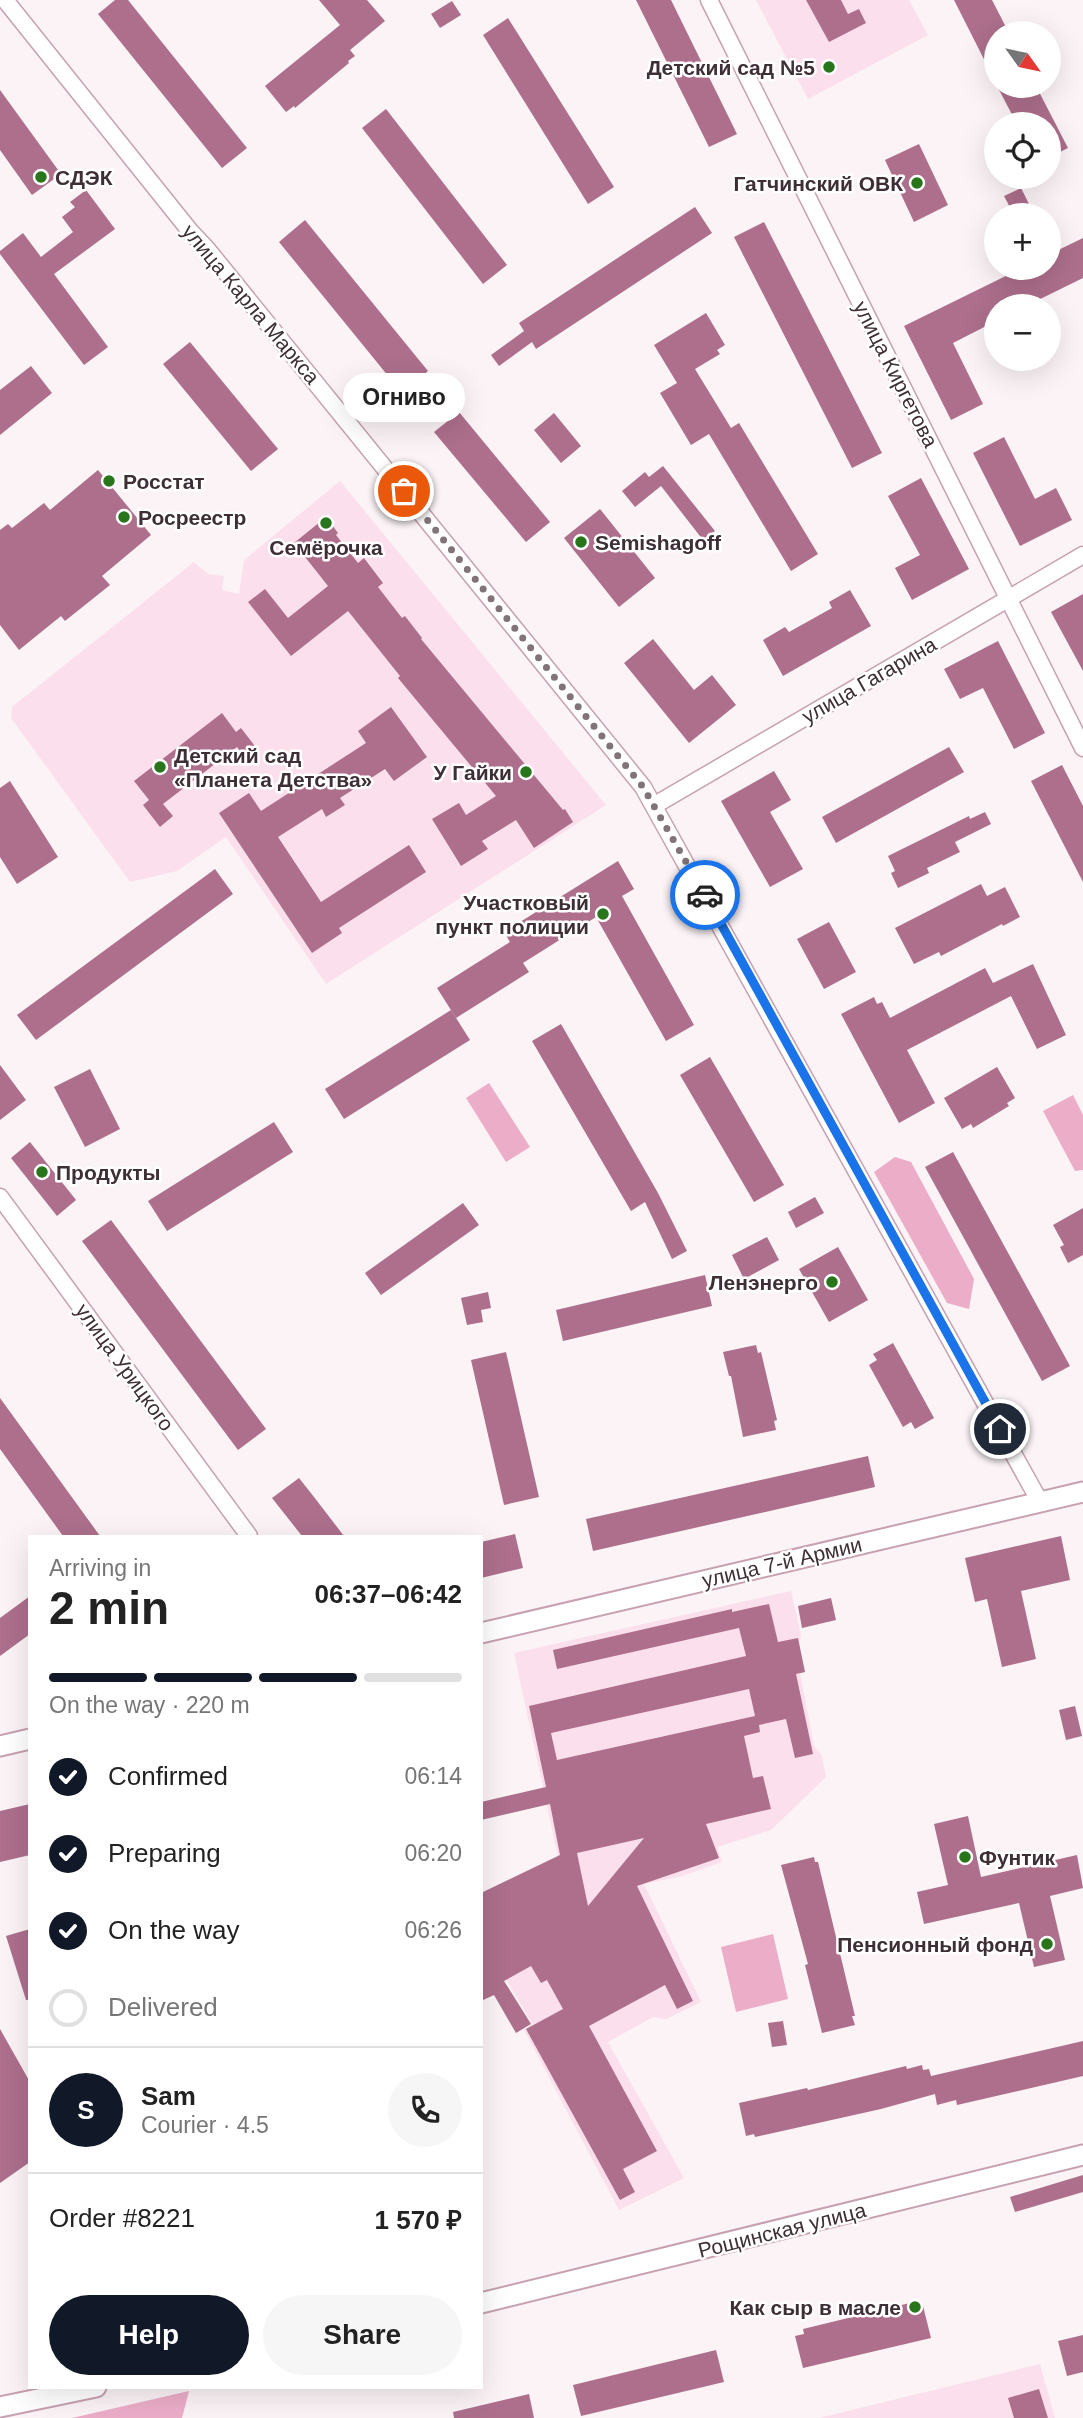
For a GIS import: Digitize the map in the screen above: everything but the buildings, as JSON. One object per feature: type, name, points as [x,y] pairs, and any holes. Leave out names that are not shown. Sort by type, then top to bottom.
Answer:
[{"type":"street","name":"улица Карла Маркса","points":[[5,0],[643,787],[1040,1502]]},
{"type":"street","name":"улица Киргетова","points":[[709,0],[1083,748]]},
{"type":"street","name":"улица Гагарина","points":[[655,806],[1083,555]]},
{"type":"street","name":"улица Урицкого","points":[[0,1198],[248,1535]]},
{"type":"street","name":"улица 7-й Армии","points":[[483,1633],[1083,1492]]},
{"type":"street","points":[[0,1746],[28,1740]]},
{"type":"street","name":"Рощинская улица","points":[[483,2303],[1083,2155]]},
{"type":"street","points":[[0,2407],[86,2389]]},
{"type":"shaded area","name":"Дeтский сад №5","points":[[756,0],[909,0],[928,35],[808,99]]},
{"type":"shaded area","points":[[340,481],[606,805],[326,984],[226,837],[177,871],[130,882],[11,718],[12,707],[194,562],[208,574],[224,576],[222,590],[239,594],[244,560]]},
{"type":"shaded area","points":[[489,1083],[530,1147],[506,1162],[466,1098]]},
{"type":"shaded area","points":[[1073,1095],[1083,1115],[1083,1170],[1075,1171],[1043,1111]]},
{"type":"shaded area","points":[[895,1157],[911,1162],[974,1279],[969,1309],[947,1303],[874,1172]]},
{"type":"shaded area","points":[[791,1591],[801,1635],[799,1644],[805,1672],[800,1673],[814,1746],[822,1756],[826,1777],[771,1830],[717,1847],[722,1862],[682,1876],[644,1884],[701,2002],[666,2019],[653,2017],[608,2042],[684,2178],[619,2210],[524,2030],[532,2024],[483,1938],[483,1934],[564,1884],[514,1653]]},
{"type":"shaded area","points":[[773,1934],[788,1999],[736,2012],[721,1947]]},
{"type":"shaded area","points":[[1040,2364],[1055,2418],[819,2418]]},
{"type":"shaded area","points":[[189,2391],[182,2418],[72,2418]]},
{"type":"way so far","points":[[404,491],[643,787],[705,895]]},
{"type":"place","name":"Дeтский сад №5","points":[[829,67]]},
{"type":"place","name":"СДЭК","points":[[41,177]]},
{"type":"place","name":"Гатчинский ОВК","points":[[917,183]]},
{"type":"place","name":"Росстат","points":[[109,481]]},
{"type":"place","name":"Огниво","points":[[404,491]]},
{"type":"place","name":"Росреестр","points":[[124,517]]},
{"type":"place","name":"Семёрочка","points":[[326,523]]},
{"type":"place","name":"Semishagoff","points":[[581,542]]},
{"type":"place","name":"Детский сад «Планета Детства»","points":[[160,767]]},
{"type":"place","name":"У Гайки","points":[[526,772]]},
{"type":"place","name":"Участковый пункт полиции","points":[[603,914]]},
{"type":"place","name":"Продукты","points":[[42,1172]]},
{"type":"place","name":"Ленэнерго","points":[[832,1282]]},
{"type":"place","name":"Фунтик","points":[[965,1857]]},
{"type":"place","name":"Пенсионный фонд","points":[[1047,1944]]},
{"type":"place","name":"Как сыр в масле","points":[[915,2307]]},
{"type":"route","points":[[705,895],[1000,1429]]}]
